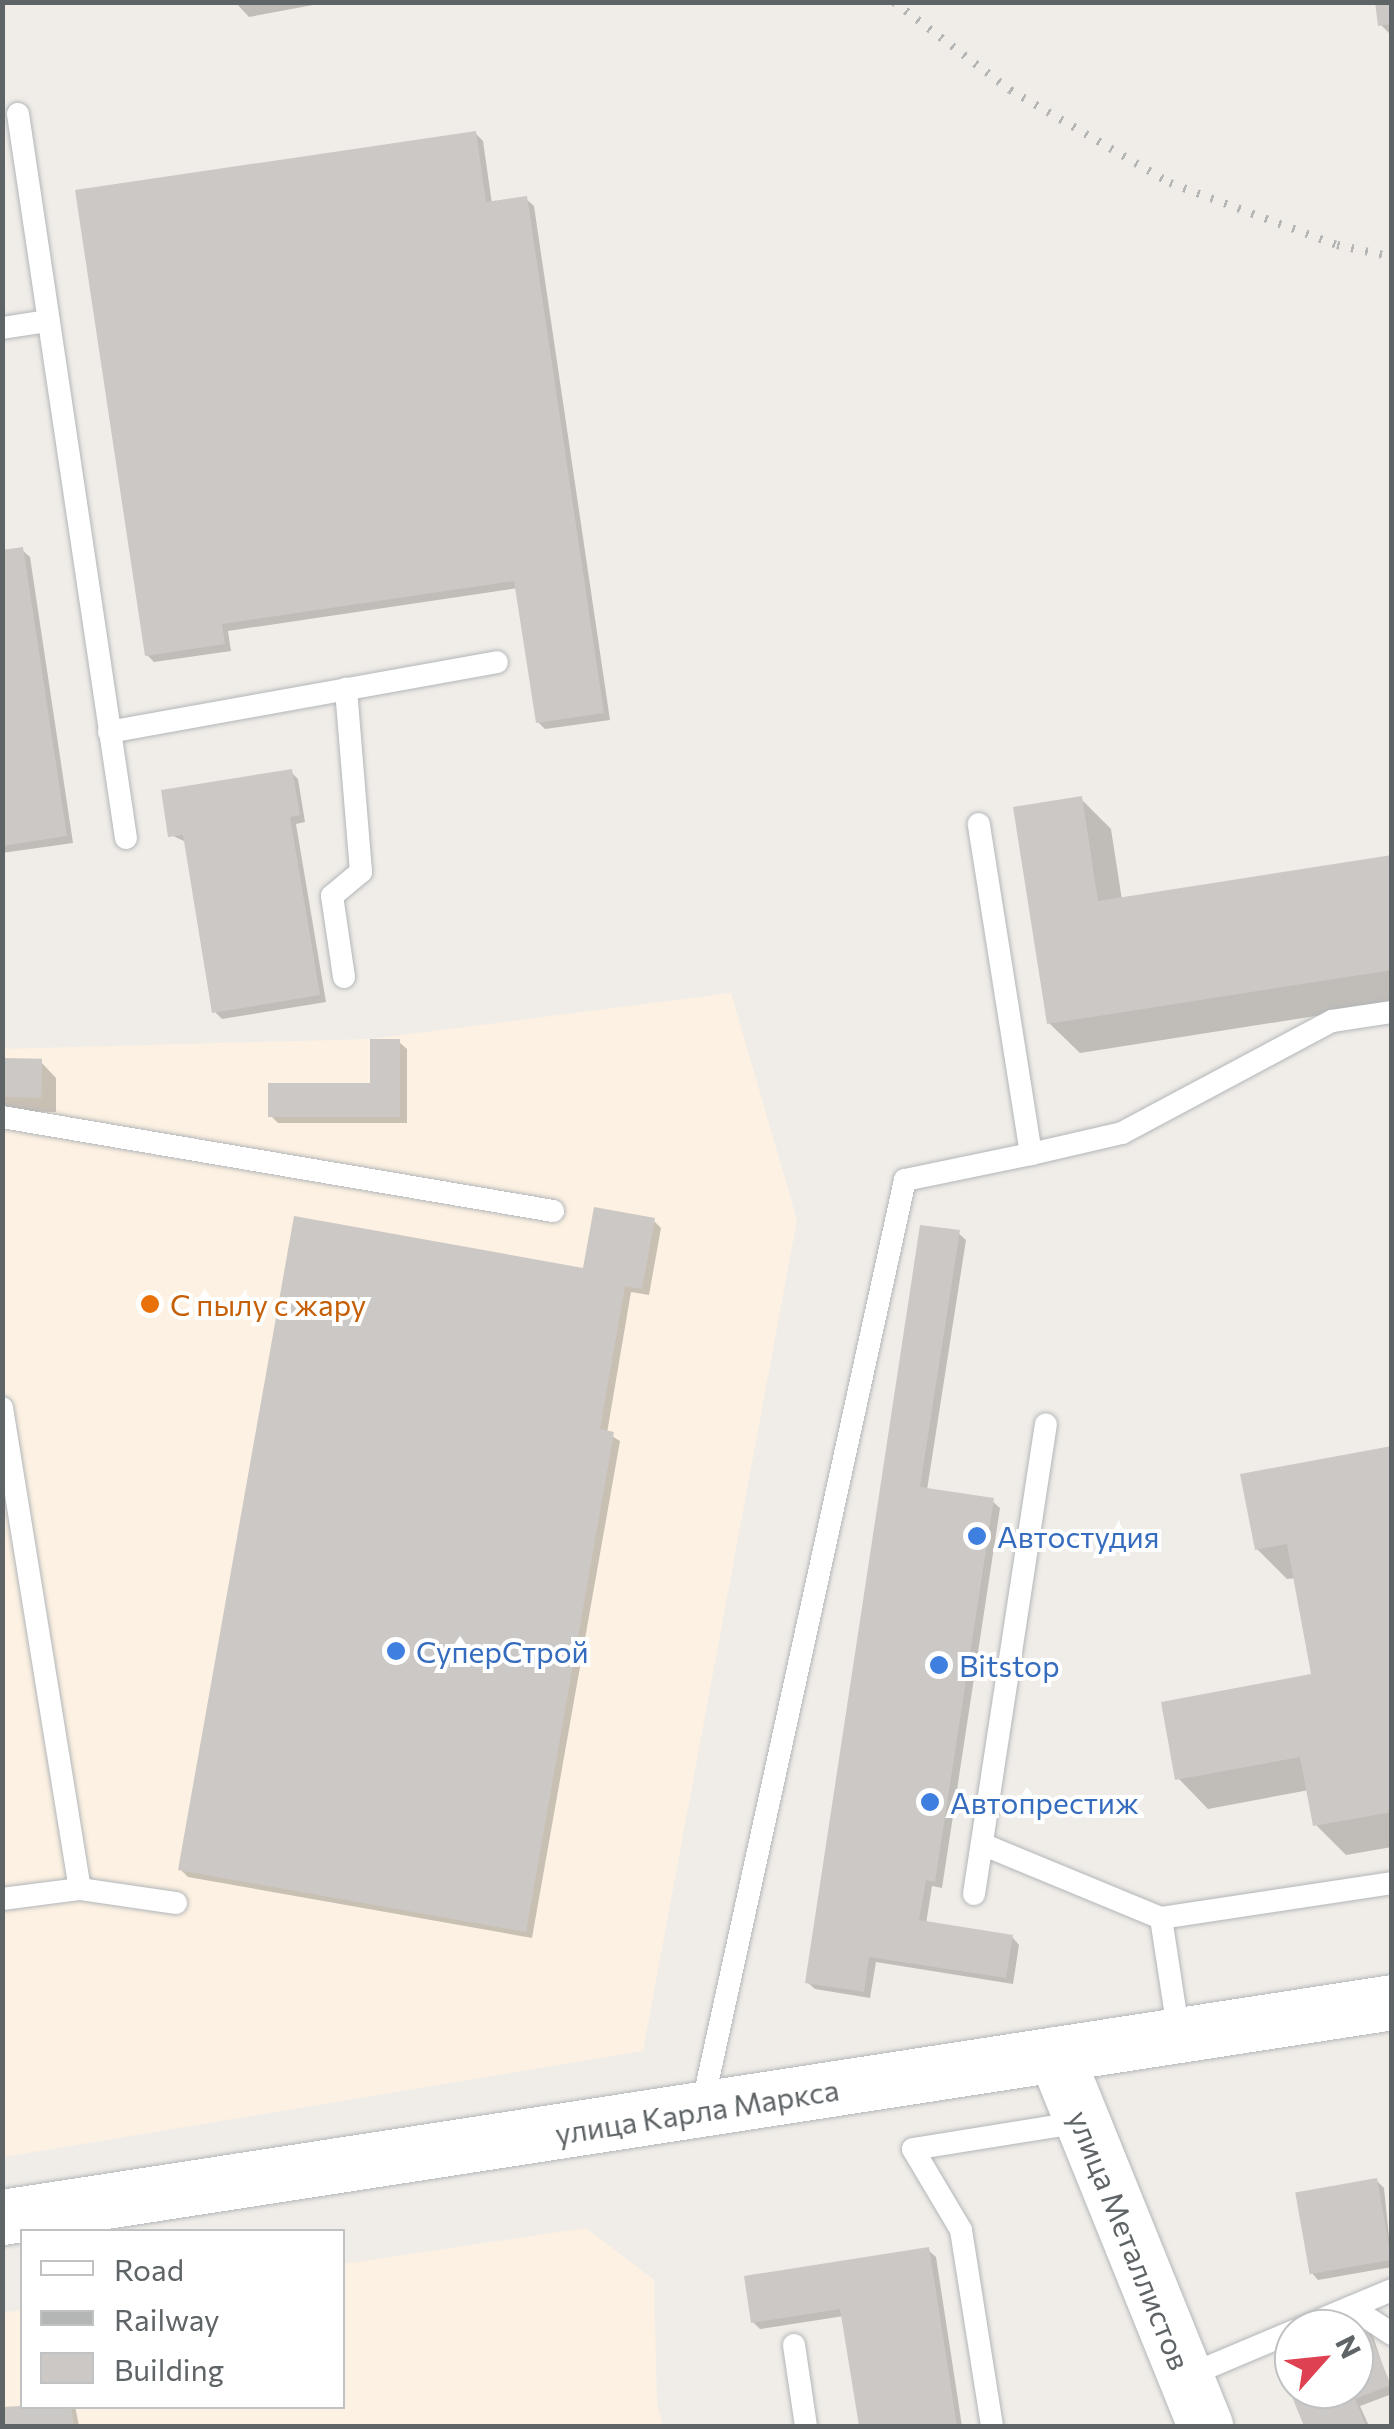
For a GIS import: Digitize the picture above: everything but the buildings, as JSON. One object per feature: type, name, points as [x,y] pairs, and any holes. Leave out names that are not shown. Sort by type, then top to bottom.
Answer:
[{"type":"main road","name":"улица Карла Маркса","points":[[2,2217],[1392,2002]]},
{"type":"main road","name":"улица Металлистов","points":[[1056,2054],[1205,2426]]},
{"type":"lane","points":[[18,114],[126,838]]},
{"type":"lane","points":[[2,328],[48,321]]},
{"type":"lane","points":[[110,732],[497,662]]},
{"type":"lane","points":[[344,977],[332,896],[361,872],[346,689]]},
{"type":"lane","points":[[979,824],[1031,1154]]},
{"type":"lane","points":[[701,2111],[905,1180],[1122,1133],[1332,1021],[1392,1012]]},
{"type":"lane","points":[[2,1116],[553,1211]]},
{"type":"lane","points":[[2,1408],[80,1888]]},
{"type":"lane","points":[[974,1894],[1046,1424]]},
{"type":"lane","points":[[982,1844],[1161,1918],[1392,1883]]},
{"type":"lane","points":[[2,1899],[80,1888],[176,1903]]},
{"type":"lane","points":[[1161,1918],[1178,2035]]},
{"type":"lane","points":[[992,2426],[961,2230],[913,2149],[1082,2122]]},
{"type":"lane","points":[[1346,2309],[1392,2290]]},
{"type":"lane","points":[[1351,2307],[1392,2334]]},
{"type":"lane","points":[[1185,2377],[1274,2340]]},
{"type":"lane","points":[[794,2346],[806,2426]]},
{"type":"shaded area","points":[[731,993],[797,1220],[643,2051],[3,2157],[2,1049],[370,1039]]},
{"type":"shaded area","points":[[586,2228],[654,2280],[657,2404],[663,2426],[3,2426],[2,2313],[20,2310],[20,2409],[345,2409],[345,2264]]},
{"type":"railway","points":[[894,2],[1010,90],[1170,183],[1337,245],[1392,257]]},
{"type":"place","name":"С пылу с жару","points":[[150,1304]]},
{"type":"place","name":"Автостудия","points":[[977,1536]]},
{"type":"place","name":"СуперСтрой","points":[[396,1651]]},
{"type":"place","name":"Bitstop","points":[[939,1665]]},
{"type":"place","name":"Автопрестиж","points":[[930,1802]]}]
